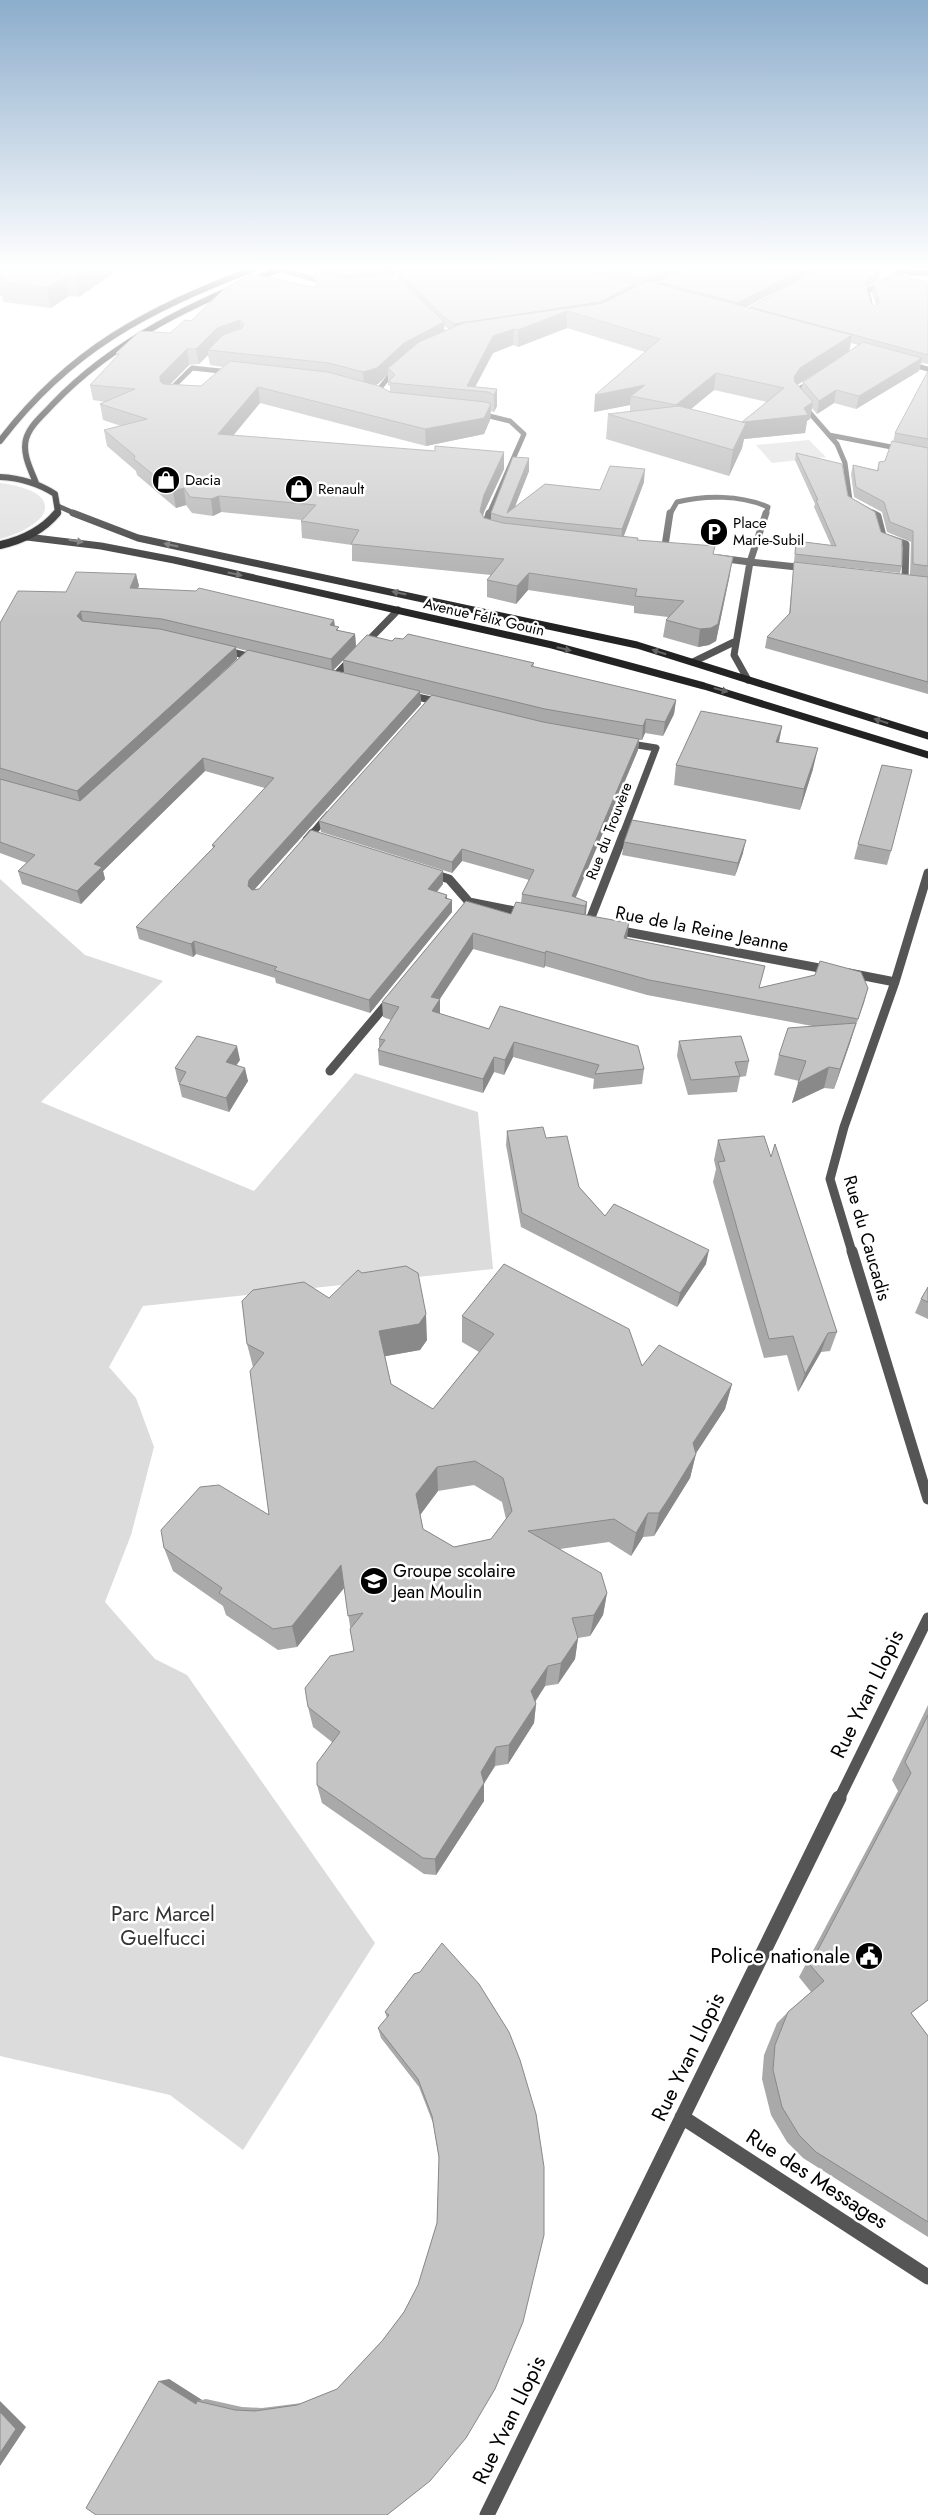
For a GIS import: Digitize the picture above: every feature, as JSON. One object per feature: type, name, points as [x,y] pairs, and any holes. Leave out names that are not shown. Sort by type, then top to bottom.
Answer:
[{"type":"main road","points":[[0,441],[14,420],[49,386]]},
{"type":"main road","points":[[36,483],[26,459],[26,437],[41,418],[72,386]]},
{"type":"main road","points":[[0,477],[36,483],[55,494],[58,506],[58,512],[51,522],[27,537],[2,546]]},
{"type":"main road","name":"Avenue Félix Gouin","points":[[58,506],[88,520],[138,538],[637,645],[928,736]]},
{"type":"main road","name":"Avenue Félix Gouin","points":[[27,537],[70,540],[133,551],[398,610],[626,664],[739,695],[927,756]]},
{"type":"street","points":[[174,386],[166,395],[175,396]]},
{"type":"street","points":[[803,386],[795,396],[837,444],[845,463],[850,500],[878,516],[883,536],[906,544],[905,579]]},
{"type":"street","points":[[371,389],[389,390]]},
{"type":"street","points":[[469,412],[498,417],[521,429],[524,434],[486,520],[485,527],[495,534]]},
{"type":"street","points":[[829,435],[928,454]]},
{"type":"street","points":[[664,552],[670,511],[677,502],[696,497],[753,500],[768,508],[750,562],[734,642],[734,655],[748,680]]},
{"type":"street","points":[[655,551],[674,554]]},
{"type":"street","points":[[712,558],[818,569]]},
{"type":"street","points":[[895,578],[912,580]]},
{"type":"street","points":[[334,677],[398,610]]},
{"type":"street","points":[[693,662],[734,642]]},
{"type":"street","points":[[211,647],[268,661]]},
{"type":"street","points":[[242,663],[249,656]]},
{"type":"street","points":[[325,674],[343,679]]},
{"type":"street","points":[[396,692],[450,705]]},
{"type":"street","points":[[425,708],[431,700]]},
{"type":"street","name":"Rue du Trouvère","points":[[588,925],[656,748],[618,741]]},
{"type":"street","points":[[298,849],[334,810]]},
{"type":"street","points":[[311,836],[320,838]]},
{"type":"street","points":[[422,870],[449,879],[466,906],[533,914]]},
{"type":"street","name":"Rue du Caucadis","points":[[928,873],[895,982],[844,1127],[830,1179],[928,1500]]},
{"type":"street","name":"Rue de la Reine Jeanne","points":[[579,923],[597,926]]},
{"type":"street","name":"Rue de la Reine Jeanne","points":[[606,928],[895,982]]},
{"type":"street","points":[[330,1070],[399,989]]},
{"type":"street","name":"Rue Yvan Llopis","points":[[487,2515],[928,1618]]},
{"type":"street","name":"Rue des Messages","points":[[682,2116],[928,2277]]},
{"type":"green space","points":[[809,440],[826,457],[772,463],[756,445]]},
{"type":"green space","points":[[0,483],[21,487],[35,493],[43,500],[45,508],[41,517],[32,525],[18,533],[0,539]]},
{"type":"green space","name":"Parc Marcel Guelfucci","points":[[0,879],[85,955],[163,981],[41,1102],[254,1191],[355,1073],[478,1112],[493,1269],[143,1306],[109,1367],[136,1398],[154,1447],[131,1535],[105,1602],[155,1659],[187,1675],[375,1943],[243,2150],[170,2095],[0,2056]]},
{"type":"building","points":[[105,386],[380,386],[390,392],[491,404],[484,418],[425,429],[258,387],[218,434],[435,451],[435,446],[504,452],[484,495],[480,511],[484,518],[503,523],[638,538],[637,540],[715,546],[713,554],[733,557],[718,624],[711,628],[700,629],[666,620],[684,601],[635,596],[637,589],[529,573],[517,586],[487,580],[504,559],[351,544],[359,530],[301,521],[316,505],[219,496],[211,499],[190,497],[184,488],[173,491],[134,459],[135,456],[104,430],[147,419],[100,404],[135,389]]},
{"type":"building","points":[[428,386],[471,386],[497,389],[494,395],[488,392]]},
{"type":"building","points":[[605,386],[638,386],[595,395]]},
{"type":"building","points":[[643,386],[699,386],[676,405],[631,396]]},
{"type":"building","points":[[777,386],[799,386],[813,402],[804,408],[808,415],[742,422],[784,388]]},
{"type":"building","points":[[807,386],[875,386],[859,396],[836,390],[819,401]]},
{"type":"building","points":[[920,386],[928,386],[928,439],[895,433]]},
{"type":"building","points":[[679,406],[746,423],[733,450],[608,414]]},
{"type":"building","points":[[892,441],[928,448],[928,566],[913,564],[913,531],[890,522],[884,502],[856,487],[853,465],[878,471],[879,462],[885,461]]},
{"type":"building","points":[[796,453],[842,464],[848,496],[875,512],[881,532],[902,540],[902,566],[795,554],[796,541],[836,546],[816,500],[818,500]]},
{"type":"building","points":[[513,457],[529,458],[507,513],[545,484],[600,490],[610,466],[645,469],[622,529],[504,517],[491,513]]},
{"type":"building","points":[[794,562],[928,577],[928,682],[767,637],[790,613]]},
{"type":"building","points":[[76,572],[136,574],[130,588],[196,591],[199,588],[334,620],[330,625],[339,627],[336,630],[355,634],[331,659],[162,619],[81,611],[77,616],[82,621],[160,629],[236,647],[77,791],[0,768],[0,623],[18,591],[66,592]]},
{"type":"building","points":[[408,634],[534,663],[531,666],[676,700],[665,722],[646,719],[643,726],[545,709],[343,660],[367,635],[392,641],[395,638],[403,639]]},
{"type":"building","points":[[248,650],[420,691],[249,880],[248,886],[252,890],[259,889],[311,830],[443,871],[428,889],[447,895],[445,898],[452,900],[369,1000],[274,970],[277,967],[194,941],[191,944],[136,927],[215,846],[212,845],[274,778],[203,758],[94,864],[102,867],[77,891],[18,871],[35,855],[0,842],[0,779],[80,801]]},
{"type":"building","points":[[432,695],[543,722],[639,739],[572,896],[587,902],[585,906],[522,894],[534,870],[462,849],[452,862],[319,821]]},
{"type":"building","points":[[701,711],[782,726],[776,742],[818,748],[804,789],[676,765]]},
{"type":"building","points":[[882,765],[912,770],[891,851],[858,844]]},
{"type":"building","points":[[632,820],[746,840],[738,863],[624,842]]},
{"type":"building","points":[[466,901],[511,914],[516,902],[629,923],[624,938],[765,966],[759,988],[815,975],[820,961],[861,972],[868,988],[858,1019],[649,980],[473,933],[431,997],[440,999],[432,1011],[489,1029],[500,1006],[638,1046],[644,1069],[595,1074],[599,1065],[514,1042],[505,1060],[494,1057],[483,1079],[378,1050],[385,1040],[379,1039],[399,1007],[382,1002]]},
{"type":"building","points":[[856,1023],[840,1069],[829,1067],[798,1083],[806,1061],[779,1055],[788,1028]]},
{"type":"building","points":[[197,1036],[237,1046],[226,1062],[245,1068],[226,1098],[179,1084],[186,1072],[175,1068]]},
{"type":"building","points":[[741,1036],[749,1061],[735,1062],[740,1076],[691,1080],[679,1041]]},
{"type":"building","points":[[543,1127],[546,1138],[567,1136],[579,1187],[605,1216],[614,1204],[709,1250],[680,1293],[522,1213],[507,1131]]},
{"type":"building","points":[[764,1136],[771,1157],[775,1144],[837,1332],[828,1333],[805,1374],[793,1336],[769,1339],[718,1162],[725,1161],[718,1140]]},
{"type":"building","points":[[504,1264],[629,1329],[642,1366],[659,1345],[732,1384],[693,1443],[696,1454],[669,1498],[659,1513],[648,1513],[636,1533],[614,1519],[528,1531],[601,1573],[607,1593],[594,1615],[572,1618],[578,1638],[561,1663],[548,1666],[531,1691],[536,1704],[509,1745],[496,1747],[481,1772],[484,1783],[435,1859],[423,1858],[317,1785],[317,1763],[340,1732],[308,1707],[305,1688],[330,1656],[354,1651],[350,1629],[363,1613],[348,1616],[341,1565],[292,1626],[273,1629],[219,1593],[222,1588],[164,1548],[161,1530],[200,1487],[219,1485],[269,1515],[250,1371],[264,1353],[247,1344],[242,1301],[253,1290],[304,1282],[329,1298],[358,1270],[362,1273],[406,1266],[418,1273],[426,1314],[419,1324],[379,1331],[391,1384],[433,1409],[494,1334],[462,1316]],"holes":[[[475,1461],[503,1478],[512,1511],[491,1539],[454,1547],[423,1529],[416,1494],[437,1467]]]},
{"type":"building","points":[[928,1287],[928,1302],[921,1299]]},
{"type":"building","name":"Police nationale","points":[[928,1715],[928,2000],[911,2013],[928,2036],[928,2222],[816,2152],[799,2135],[782,2107],[773,2070],[775,2045],[788,2012],[824,1981],[810,1965],[911,1773],[905,1762]]},
{"type":"building","points":[[442,1943],[479,1984],[509,2032],[520,2060],[536,2114],[544,2167],[544,2235],[523,2322],[495,2389],[466,2438],[430,2481],[387,2515],[96,2515],[86,2508],[159,2381],[196,2404],[197,2401],[235,2410],[255,2411],[297,2405],[337,2389],[382,2341],[404,2312],[418,2285],[437,2223],[439,2157],[432,2116],[418,2079],[378,2028],[389,2015],[385,2012],[414,1974],[420,1972]]},
{"type":"building","points":[[0,2412],[16,2429],[0,2453]]},
{"type":"place","name":"Dacia","points":[[166,480]]},
{"type":"place","name":"Renault","points":[[299,489]]},
{"type":"place","name":"Place Marie-Subil","points":[[714,532]]},
{"type":"place","name":"Groupe scolaire Jean Moulin","points":[[374,1581]]},
{"type":"place","name":"Police nationale","points":[[869,1956]]}]
